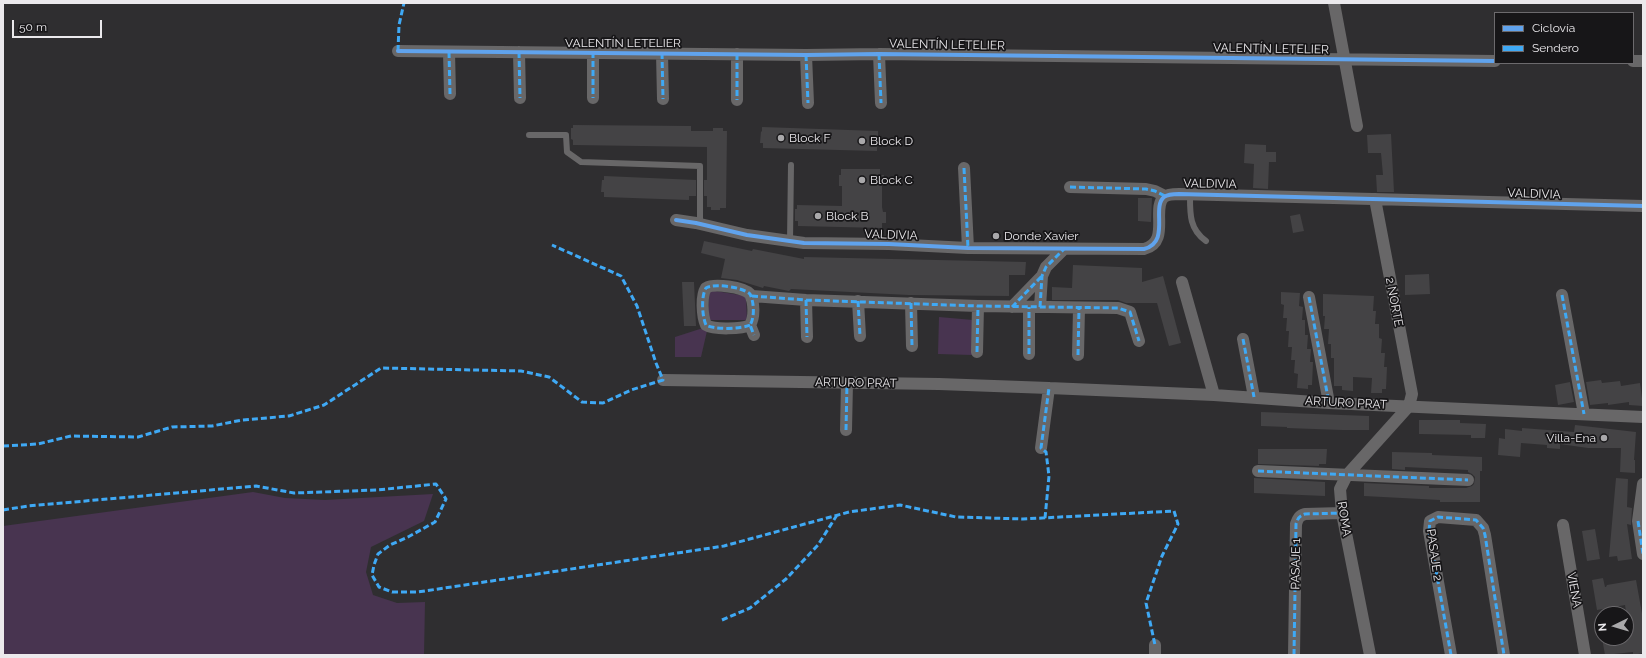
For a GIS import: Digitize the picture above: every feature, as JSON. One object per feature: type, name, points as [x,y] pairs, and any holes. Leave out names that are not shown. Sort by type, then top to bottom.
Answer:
[{"type":"street","points":[[1334,3],[1357,126]]},
{"type":"street","name":"VALENTÍN LETELIER","points":[[398,51],[806,55],[879,54],[1494,62]]},
{"type":"street","points":[[449,52],[450,94]]},
{"type":"street","points":[[519,52],[520,98]]},
{"type":"street","points":[[593,52],[593,98]]},
{"type":"street","points":[[662,53],[663,99]]},
{"type":"street","points":[[737,54],[737,100]]},
{"type":"street","points":[[879,54],[881,103]]},
{"type":"street","points":[[806,55],[808,103]]},
{"type":"street","points":[[964,168],[968,248]]},
{"type":"street","name":"VALDIVIA","points":[[1070,187],[1146,189],[1155,191],[1165,196],[1190,194],[1643,206]]},
{"type":"street","name":"VALDIVIA","points":[[676,220],[747,235],[804,243],[889,244],[968,248],[1144,249],[1152,245],[1158,237],[1160,208],[1162,200],[1165,196]]},
{"type":"street","name":"2 NORTE","points":[[1375,199],[1412,394],[1409,406]]},
{"type":"street","points":[[1028,354],[1035,307],[1042,276],[1046,268],[1064,249]]},
{"type":"street","points":[[1012,307],[1042,276]]},
{"type":"street","points":[[1182,282],[1214,395]]},
{"type":"street","points":[[752,296],[752,330],[747,327],[711,328],[706,325],[704,320],[703,294],[708,286],[714,286],[744,290],[752,296],[806,300],[1012,307],[1101,307],[1126,309],[1130,312],[1139,341]]},
{"type":"street","points":[[1562,295],[1584,414]]},
{"type":"street","points":[[1309,297],[1329,402]]},
{"type":"street","points":[[806,300],[808,337]]},
{"type":"street","points":[[858,301],[860,336]]},
{"type":"street","points":[[911,303],[912,346]]},
{"type":"street","points":[[977,352],[978,306]]},
{"type":"street","points":[[1078,355],[1079,308]]},
{"type":"street","points":[[1243,339],[1254,397]]},
{"type":"street","name":"ARTURO PRAT","points":[[664,380],[1049,388],[1643,417]]},
{"type":"street","points":[[846,430],[847,383]]},
{"type":"street","points":[[1041,448],[1049,388]]},
{"type":"street","name":"ROMA","points":[[1370,655],[1342,514],[1340,489],[1347,475],[1409,406]]},
{"type":"street","points":[[1258,471],[1468,480]]},
{"type":"street","points":[[1643,484],[1638,521],[1643,554]]},
{"type":"street","name":"PASAJE 1","points":[[1294,655],[1296,524],[1298,518],[1305,514],[1342,514]]},
{"type":"street","name":"PASAJE 2","points":[[1450,655],[1429,531],[1430,521],[1438,517],[1476,520],[1483,528],[1504,655]]},
{"type":"street","name":"VIENA","points":[[1563,525],[1585,655]]},
{"type":"lane","points":[[529,135],[566,135],[567,152],[581,162],[700,166],[700,224]]},
{"type":"lane","points":[[790,241],[791,165]]},
{"type":"lane","points":[[1190,194],[1192,224],[1198,234],[1206,241]]},
{"type":"shaded area","points":[[709,290],[746,296],[747,320],[708,320]]},
{"type":"shaded area","points":[[939,317],[973,320],[972,355],[938,354]]},
{"type":"shaded area","points":[[703,328],[707,331],[701,357],[675,357],[675,337]]},
{"type":"shaded area","points":[[253,492],[285,498],[325,500],[433,494],[424,521],[371,547],[366,572],[373,595],[397,603],[425,602],[424,655],[3,655],[3,526]]},
{"type":"building","points":[[573,125],[691,126],[691,131],[713,131],[713,128],[723,128],[723,131],[727,131],[726,208],[711,210],[711,207],[707,207],[707,196],[704,196],[704,180],[707,180],[707,147],[573,145],[573,140],[571,139],[571,128],[573,128]]},
{"type":"building","points":[[762,127],[878,131],[878,135],[881,135],[880,146],[877,146],[877,151],[763,148],[763,143],[760,143]]},
{"type":"building","points":[[1391,134],[1394,192],[1377,192],[1376,175],[1383,175],[1381,153],[1368,153],[1367,135]]},
{"type":"building","points":[[1245,144],[1266,145],[1266,152],[1276,152],[1276,162],[1269,162],[1268,189],[1253,188],[1254,164],[1244,163]]},
{"type":"building","points":[[841,169],[880,169],[880,175],[884,175],[884,185],[882,185],[882,207],[883,212],[886,212],[886,223],[882,223],[882,228],[798,226],[798,221],[795,221],[795,209],[797,209],[797,205],[842,206],[842,186],[839,186],[839,175],[841,175]]},
{"type":"building","points":[[604,176],[696,180],[696,196],[689,196],[689,200],[604,197],[604,192],[601,192],[602,180],[604,180]]},
{"type":"building","points":[[1138,198],[1152,198],[1151,222],[1138,221]]},
{"type":"building","points":[[1300,214],[1304,231],[1293,233],[1290,216]]},
{"type":"building","points":[[704,241],[752,251],[753,249],[804,259],[804,257],[1026,262],[1025,275],[1009,275],[1009,296],[909,295],[791,289],[789,291],[764,286],[763,288],[737,280],[721,278],[725,259],[701,253]]},
{"type":"building","points":[[1073,265],[1142,268],[1142,282],[1163,276],[1181,343],[1169,346],[1157,303],[1126,303],[1118,300],[1052,300],[1052,287],[1072,288]]},
{"type":"building","points":[[1429,274],[1430,294],[1405,295],[1405,275]]},
{"type":"building","points":[[682,282],[694,282],[696,326],[684,326]]},
{"type":"building","points":[[1281,292],[1300,293],[1299,306],[1303,307],[1302,320],[1305,320],[1305,335],[1308,335],[1307,349],[1311,349],[1310,362],[1313,362],[1312,385],[1308,385],[1308,389],[1297,388],[1298,374],[1294,373],[1295,360],[1291,360],[1292,347],[1288,347],[1289,331],[1286,331],[1287,318],[1283,318],[1284,305],[1281,304]]},
{"type":"building","points":[[1323,294],[1374,296],[1373,311],[1376,311],[1375,324],[1379,324],[1379,338],[1382,339],[1381,353],[1385,353],[1384,367],[1387,367],[1386,389],[1382,389],[1382,393],[1371,393],[1372,378],[1353,377],[1353,391],[1342,390],[1342,386],[1334,386],[1334,358],[1331,358],[1331,344],[1328,344],[1329,329],[1324,329],[1325,316],[1323,316]]},
{"type":"building","points":[[1601,380],[1602,383],[1620,381],[1621,386],[1640,383],[1643,406],[1629,405],[1629,402],[1608,405],[1608,403],[1590,405],[1586,382]]},
{"type":"building","points":[[1570,382],[1574,402],[1558,405],[1555,385]]},
{"type":"building","points":[[1261,412],[1369,416],[1369,430],[1261,426]]},
{"type":"building","points":[[1419,420],[1460,420],[1460,423],[1486,424],[1485,438],[1471,438],[1471,435],[1419,434]]},
{"type":"building","points":[[1575,425],[1636,432],[1634,460],[1635,473],[1620,472],[1621,448],[1588,448],[1560,444],[1560,449],[1547,448],[1547,445],[1521,443],[1520,457],[1498,455],[1499,438],[1505,439],[1505,429],[1522,431],[1522,428],[1574,432]]},
{"type":"building","points":[[1258,449],[1327,449],[1326,464],[1319,464],[1319,466],[1258,464]]},
{"type":"building","points":[[1392,452],[1432,453],[1432,455],[1482,457],[1482,471],[1480,471],[1480,502],[1440,502],[1440,500],[1364,496],[1364,483],[1429,486],[1429,488],[1466,488],[1474,484],[1475,477],[1468,472],[1468,470],[1405,467],[1405,470],[1392,469]]},
{"type":"building","points":[[1254,478],[1325,482],[1325,496],[1254,493]]},
{"type":"building","points":[[1616,478],[1628,479],[1627,507],[1632,508],[1631,525],[1627,524],[1632,559],[1618,561],[1617,556],[1609,557]]},
{"type":"building","points":[[1595,529],[1600,559],[1587,561],[1582,531]]},
{"type":"building","points":[[1603,578],[1606,587],[1607,585],[1636,580],[1643,619],[1643,653],[1633,655],[1633,652],[1605,655],[1603,646],[1634,646],[1634,606],[1596,606],[1592,580]]},
{"type":"marked path","points":[[398,51],[399,25],[404,3]]},
{"type":"marked path","points":[[449,52],[450,94]]},
{"type":"marked path","points":[[519,52],[520,98]]},
{"type":"marked path","points":[[593,52],[593,98]]},
{"type":"marked path","points":[[662,53],[663,99]]},
{"type":"marked path","points":[[737,54],[737,100]]},
{"type":"marked path","points":[[879,54],[881,103]]},
{"type":"marked path","points":[[806,55],[808,103]]},
{"type":"marked path","points":[[964,168],[968,248]]},
{"type":"marked path","points":[[1070,187],[1146,189],[1155,191],[1165,196]]},
{"type":"marked path","points":[[3,446],[38,444],[71,436],[138,437],[172,427],[212,426],[242,420],[289,416],[324,405],[381,368],[521,371],[549,377],[582,402],[603,403],[631,390],[663,380],[637,306],[621,276],[552,245]]},
{"type":"marked path","points":[[1040,307],[1042,276],[1046,267],[1064,249]]},
{"type":"marked path","points":[[1012,307],[1042,276]]},
{"type":"marked path","points":[[750,325],[728,328],[715,328],[706,325],[703,306],[703,296],[706,288],[728,286],[741,289],[750,294],[753,310],[753,318],[750,325],[754,335]]},
{"type":"marked path","points":[[1562,295],[1584,414]]},
{"type":"marked path","points":[[752,296],[806,300],[978,306],[1118,308],[1130,312],[1139,341]]},
{"type":"marked path","points":[[1309,297],[1329,403]]},
{"type":"marked path","points":[[806,300],[807,337]]},
{"type":"marked path","points":[[858,301],[860,336]]},
{"type":"marked path","points":[[911,303],[912,346]]},
{"type":"marked path","points":[[977,352],[978,306]]},
{"type":"marked path","points":[[1029,307],[1029,354]]},
{"type":"marked path","points":[[1078,355],[1079,308]]},
{"type":"marked path","points":[[1243,339],[1254,397]]},
{"type":"marked path","points":[[846,430],[847,383]]},
{"type":"marked path","points":[[1045,518],[1049,476],[1046,452],[1041,448],[1049,388]]},
{"type":"marked path","points":[[1258,471],[1468,480]]},
{"type":"marked path","points":[[3,510],[28,506],[256,486],[294,493],[377,490],[436,484],[446,499],[435,522],[390,545],[378,554],[372,575],[379,587],[392,592],[418,592],[724,546],[849,512],[900,505],[956,517],[1023,519],[1174,511],[1178,524],[1162,556],[1146,603],[1155,645]]},
{"type":"marked path","points":[[1294,655],[1297,520],[1305,514],[1342,513]]},
{"type":"marked path","points":[[722,620],[750,608],[786,579],[818,545],[837,515]]},
{"type":"marked path","points":[[1451,655],[1429,531],[1430,521],[1438,517],[1476,520],[1483,528],[1504,655]]},
{"type":"marked path","points":[[1638,521],[1643,554]]},
{"type":"cycle path","points":[[398,51],[806,55],[879,54],[1494,61]]},
{"type":"cycle path","points":[[676,220],[747,235],[804,243],[889,244],[968,248],[1144,249],[1152,245],[1157,239],[1159,232],[1159,209],[1161,202],[1164,197],[1173,194],[1643,206]]},
{"type":"place","name":"Block F","points":[[781,138]]},
{"type":"place","name":"Block D","points":[[862,141]]},
{"type":"place","name":"Block C","points":[[862,180]]},
{"type":"place","name":"Block B","points":[[818,216]]},
{"type":"place","name":"Donde Xavier","points":[[996,236]]},
{"type":"place","name":"Villa-Ena","points":[[1604,438]]}]
